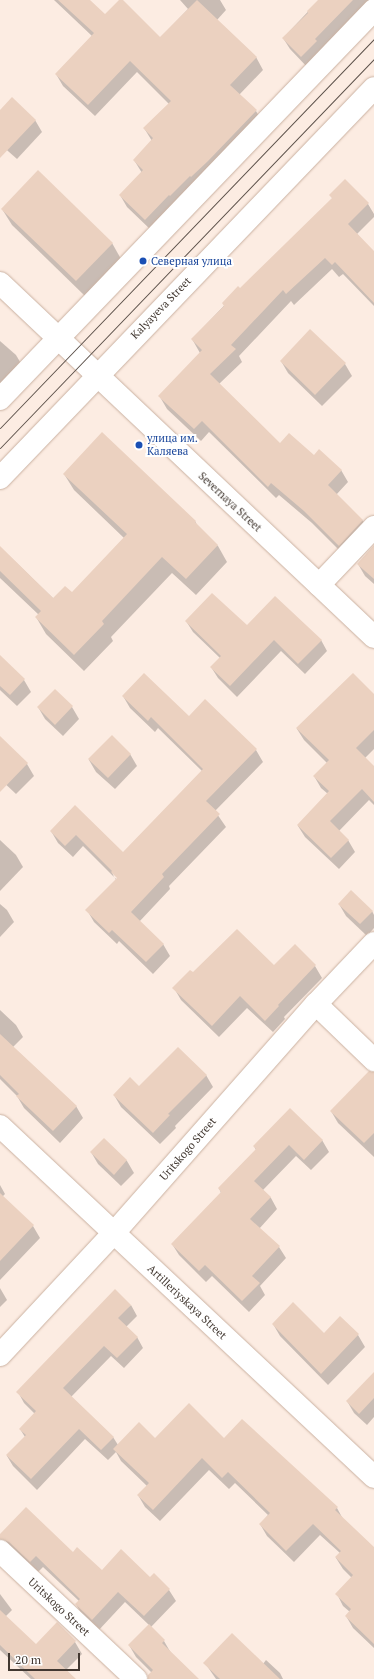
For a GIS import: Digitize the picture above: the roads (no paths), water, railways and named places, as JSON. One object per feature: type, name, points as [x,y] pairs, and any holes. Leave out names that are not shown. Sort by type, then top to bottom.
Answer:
[{"type":"street","points":[[0,400],[374,10]]},
{"type":"street","name":"Kalyayeva Street","points":[[0,478],[96,376],[374,88]]},
{"type":"street","name":"Severnaya Street","points":[[0,283],[96,376],[374,637]]},
{"type":"street","points":[[319,585],[374,527]]},
{"type":"street","name":"Uritskogo Street","points":[[0,1355],[113,1234],[316,1004],[374,943]]},
{"type":"street","points":[[316,1004],[374,1060]]},
{"type":"street","name":"Artilleriyskaya Street","points":[[0,1126],[113,1234],[374,1477]]},
{"type":"street","name":"Uritskogo Street","points":[[0,1551],[136,1679]]},
{"type":"tram line","points":[[0,428],[374,39]]},
{"type":"tram line","points":[[0,448],[374,59]]},
{"type":"place","name":"Северная улица","points":[[143,261]]},
{"type":"place","name":"улица им. Каляева","points":[[139,445]]}]
